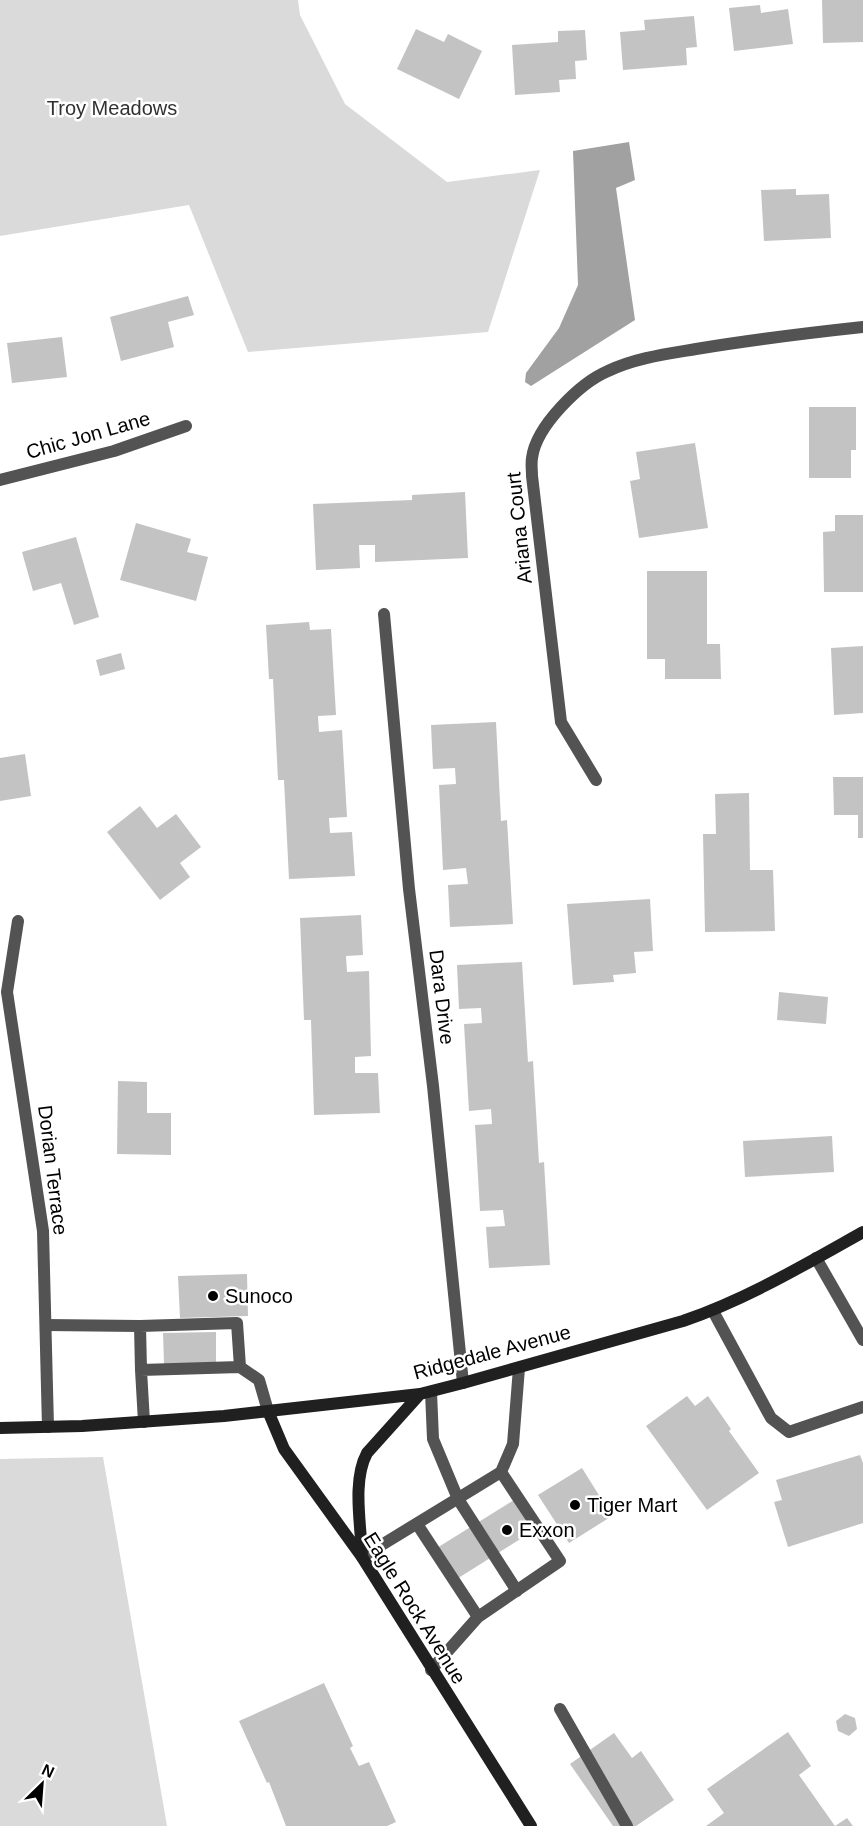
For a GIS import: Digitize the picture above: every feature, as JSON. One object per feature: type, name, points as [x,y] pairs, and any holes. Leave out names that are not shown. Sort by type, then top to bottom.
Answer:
[{"type":"main road","name":"Ridgedale Avenue","points":[[0,1428],[144,1422],[426,1393],[713,1311],[765,1287],[863,1232]]},
{"type":"main road","points":[[362,1557],[357,1484],[362,1463],[367,1453],[426,1393]]},
{"type":"main road","name":"Eagle Rock Avenue","points":[[268,1411],[284,1449],[362,1557],[531,1826]]},
{"type":"street","name":"Ariana Court","points":[[596,780],[561,722],[532,476],[532,456],[541,435],[558,410],[582,386],[607,371],[644,358],[755,340],[863,327]]},
{"type":"street","name":"Chic Jon Lane","points":[[0,480],[114,451],[186,426]]},
{"type":"street","name":"Dara Drive","points":[[384,614],[409,889],[433,1086],[463,1383]]},
{"type":"street","name":"Dorian Terrace","points":[[18,921],[7,992],[43,1231],[48,1426]]},
{"type":"street","points":[[816,1258],[863,1340]]},
{"type":"street","points":[[713,1311],[771,1418],[789,1432],[863,1407]]},
{"type":"street","points":[[46,1324],[140,1326],[237,1323],[240,1367]]},
{"type":"street","points":[[140,1326],[144,1422]]},
{"type":"street","points":[[141,1370],[240,1367],[259,1380],[268,1411]]},
{"type":"street","points":[[362,1557],[501,1472],[513,1444],[519,1368]]},
{"type":"street","points":[[426,1393],[433,1439],[458,1499],[517,1591]]},
{"type":"street","points":[[431,1670],[478,1617],[560,1562],[501,1472]]},
{"type":"street","points":[[417,1524],[478,1617]]},
{"type":"street","points":[[560,1708],[627,1826]]},
{"type":"green space","name":"Troy Meadows","points":[[0,0],[298,0],[300,15],[345,104],[447,182],[540,170],[488,332],[248,352],[189,205],[0,236]]},
{"type":"green space","points":[[103,1457],[167,1826],[0,1826],[0,1459]]},
{"type":"shaded area","points":[[629,142],[635,180],[616,188],[635,320],[531,386],[525,382],[526,373],[559,328],[578,285],[573,151]]},
{"type":"building","points":[[822,0],[863,0],[863,42],[823,43]]},
{"type":"building","points":[[760,5],[761,13],[788,9],[793,44],[734,51],[729,8]]},
{"type":"building","points":[[694,16],[697,47],[686,48],[687,65],[623,70],[620,32],[645,30],[644,20]]},
{"type":"building","points":[[416,29],[444,42],[448,34],[482,51],[459,99],[397,69]]},
{"type":"building","points":[[585,30],[587,60],[575,61],[576,79],[559,80],[560,92],[515,95],[512,45],[558,42],[558,31]]},
{"type":"building","points":[[796,189],[796,195],[829,194],[831,238],[764,241],[761,190]]},
{"type":"building","points":[[188,296],[194,315],[168,322],[174,347],[121,361],[110,317]]},
{"type":"building","points":[[62,337],[67,377],[12,383],[7,343]]},
{"type":"building","points":[[809,407],[856,407],[856,450],[851,450],[851,478],[809,478]]},
{"type":"building","points":[[695,443],[708,528],[639,538],[630,481],[640,479],[636,452]]},
{"type":"building","points":[[465,492],[468,558],[375,562],[375,545],[359,545],[360,568],[316,570],[313,504],[412,500],[412,495]]},
{"type":"building","points":[[835,515],[863,515],[863,592],[824,592],[823,532],[835,531]]},
{"type":"building","points":[[136,523],[191,539],[187,552],[208,557],[196,601],[120,580]]},
{"type":"building","points":[[76,537],[99,617],[74,625],[61,583],[33,591],[22,552]]},
{"type":"building","points":[[647,571],[707,571],[707,644],[720,644],[721,679],[665,679],[665,659],[647,659]]},
{"type":"building","points":[[309,622],[310,630],[331,629],[336,715],[318,716],[319,732],[342,730],[347,817],[329,818],[330,833],[352,832],[355,876],[289,879],[284,780],[278,780],[273,679],[269,679],[266,625]]},
{"type":"building","points":[[863,646],[863,713],[834,715],[831,648]]},
{"type":"building","points":[[121,653],[125,669],[100,676],[96,660]]},
{"type":"building","points":[[496,722],[501,821],[507,820],[513,924],[450,927],[448,885],[468,884],[466,868],[443,870],[439,785],[456,784],[455,768],[433,769],[431,725]]},
{"type":"building","points":[[25,754],[31,796],[0,801],[0,758]]},
{"type":"building","points":[[833,777],[863,777],[863,838],[858,838],[858,815],[834,815]]},
{"type":"building","points":[[749,793],[750,870],[773,870],[775,931],[705,932],[703,834],[716,834],[715,794]]},
{"type":"building","points":[[140,806],[157,828],[176,814],[201,847],[180,863],[190,877],[160,900],[107,832]]},
{"type":"building","points":[[650,899],[653,951],[634,952],[636,973],[613,975],[614,982],[573,985],[567,904]]},
{"type":"building","points":[[361,915],[363,955],[346,956],[347,972],[369,971],[371,1056],[355,1057],[355,1073],[378,1073],[380,1113],[314,1115],[311,1020],[304,1020],[300,918]]},
{"type":"building","points":[[522,962],[528,1062],[533,1061],[539,1163],[544,1162],[550,1265],[489,1268],[486,1227],[505,1226],[503,1210],[480,1211],[475,1125],[492,1124],[491,1109],[469,1111],[464,1024],[482,1023],[481,1008],[459,1009],[457,965]]},
{"type":"building","points":[[779,992],[828,997],[826,1024],[777,1020]]},
{"type":"building","points":[[118,1081],[147,1082],[147,1113],[171,1113],[171,1155],[117,1154]]},
{"type":"building","points":[[832,1136],[834,1172],[745,1177],[743,1141]]},
{"type":"building","name":"Sunoco","points":[[247,1274],[248,1316],[180,1318],[178,1276]]},
{"type":"building","points":[[216,1332],[216,1363],[164,1364],[163,1333]]},
{"type":"building","points":[[687,1396],[695,1406],[708,1396],[731,1429],[729,1431],[759,1473],[707,1510],[646,1426]]},
{"type":"building","points":[[860,1455],[863,1463],[863,1523],[788,1547],[774,1502],[782,1500],[776,1480]]},
{"type":"building","name":"Tiger Mart","points":[[582,1468],[612,1516],[569,1543],[538,1495]]},
{"type":"building","points":[[514,1500],[533,1531],[452,1582],[432,1551]]},
{"type":"building","points":[[324,1683],[353,1746],[350,1748],[359,1766],[369,1762],[396,1822],[387,1826],[286,1826],[269,1782],[267,1783],[239,1721]]},
{"type":"building","points":[[845,1714],[855,1718],[857,1729],[849,1736],[838,1731],[836,1721]]},
{"type":"building","points":[[788,1732],[811,1766],[799,1775],[835,1826],[706,1826],[724,1813],[707,1789]]},
{"type":"building","points":[[614,1733],[632,1758],[641,1751],[674,1800],[636,1826],[613,1826],[570,1764]]},
{"type":"building","points":[[847,1818],[853,1826],[835,1826]]},
{"type":"place","name":"Sunoco","points":[[213,1296]]},
{"type":"place","name":"Tiger Mart","points":[[575,1505]]},
{"type":"place","name":"Exxon","points":[[507,1530]]}]
